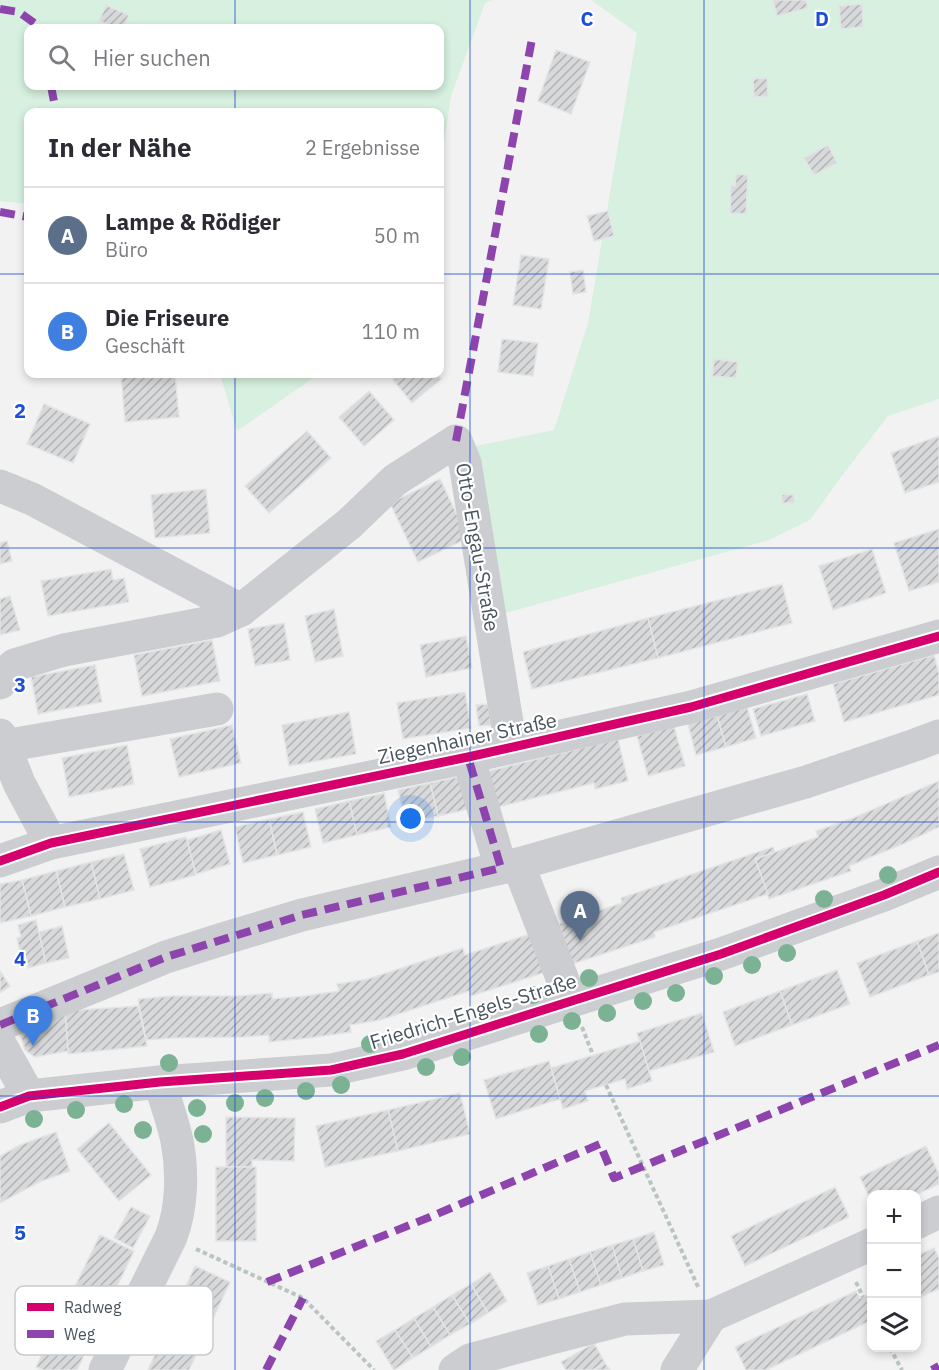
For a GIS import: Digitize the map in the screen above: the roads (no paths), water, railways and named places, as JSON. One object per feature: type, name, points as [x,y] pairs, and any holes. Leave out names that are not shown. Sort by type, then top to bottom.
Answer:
[{"type":"street","name":"Otto-Engau-Straße","points":[[0,683],[14,665],[64,650],[217,621],[241,610],[349,524],[395,480],[456,441],[465,463],[511,747]]},
{"type":"street","points":[[0,486],[32,499],[241,610]]},
{"type":"street","name":"Ziegenhainer Straße","points":[[0,861],[51,843],[468,757],[691,706],[939,636]]},
{"type":"street","points":[[51,843],[19,783],[2,741],[217,709]]},
{"type":"street","points":[[0,1025],[176,954],[302,915],[509,866],[806,782],[939,736]]},
{"type":"street","points":[[468,757],[509,866],[571,1001]]},
{"type":"street","name":"Friedrich-Engels-Straße","points":[[15,1102],[160,1082],[331,1070],[403,1054],[721,954],[939,873]]},
{"type":"street","points":[[0,1044],[15,1102]]},
{"type":"street","points":[[147,1286],[171,1238],[176,1222],[180,1192],[177,1142],[160,1082]]},
{"type":"street","points":[[921,1221],[939,1212]]},
{"type":"street","points":[[455,1370],[470,1360],[625,1320],[711,1316],[867,1246]]},
{"type":"street","points":[[677,1370],[711,1316]]},
{"type":"street","points":[[105,1370],[112,1355]]},
{"type":"place","name":"Lampe & Rödiger","points":[[580,941]]},
{"type":"place","name":"Die Friseure","points":[[33,1046]]}]
